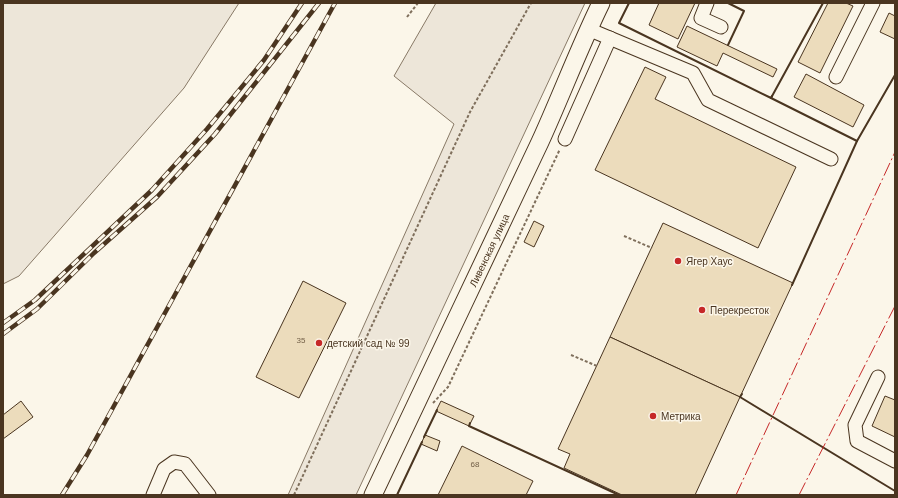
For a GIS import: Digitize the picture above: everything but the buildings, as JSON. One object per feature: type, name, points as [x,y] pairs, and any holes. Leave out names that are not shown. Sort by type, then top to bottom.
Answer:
[{"type":"main road","name":"Ливенская улица","points":[[373,495],[541,139],[600,3]]},
{"type":"lane","points":[[708,3],[701,18],[721,27]]},
{"type":"lane","points":[[836,77],[873,3]]},
{"type":"lane","points":[[588,29],[693,73],[708,100],[831,159]]},
{"type":"lane","points":[[565,139],[610,38]]},
{"type":"lane","points":[[878,377],[855,425],[857,441],[895,461]]},
{"type":"lane","points":[[153,495],[164,468],[174,462],[185,464],[209,495]]},
{"type":"path","points":[[407,18],[418,3]]},
{"type":"path","points":[[294,495],[470,112],[530,3]]},
{"type":"path","points":[[429,407],[448,387],[565,139]]},
{"type":"path","points":[[624,236],[652,248]]},
{"type":"path","points":[[571,355],[597,366]]},
{"type":"shaded area","points":[[3,3],[239,3],[184,88],[19,276],[3,284]]},
{"type":"shaded area","points":[[436,3],[585,3],[356,495],[288,495],[454,124],[394,76]]},
{"type":"railway","points":[[3,323],[35,300],[152,190],[207,129],[264,60],[302,3]]},
{"type":"railway","points":[[3,334],[37,309],[94,253],[157,197],[215,134],[319,3]]},
{"type":"railway","points":[[62,495],[87,455],[335,3]]},
{"type":"wall","points":[[629,3],[619,23],[771,98],[823,3]]},
{"type":"wall","points":[[728,3],[744,11],[728,45]]},
{"type":"wall","points":[[792,285],[857,141],[895,75]]},
{"type":"wall","points":[[772,96],[771,98],[857,141]]},
{"type":"wall","points":[[742,394],[740,397],[895,491]]},
{"type":"wall","points":[[424,437],[437,410]]},
{"type":"wall","points":[[470,423],[469,426],[619,495]]},
{"type":"wall","points":[[397,495],[422,442]]},
{"type":"power","points":[[736,495],[895,152]]},
{"type":"power","points":[[799,495],[895,306]]},
{"type":"place","name":"Ягер Хаус","points":[[678,261]]},
{"type":"place","name":"Перекресток","points":[[702,310]]},
{"type":"place","name":"детский сад № 99","points":[[319,343]]},
{"type":"place","name":"Метрика","points":[[653,416]]}]
